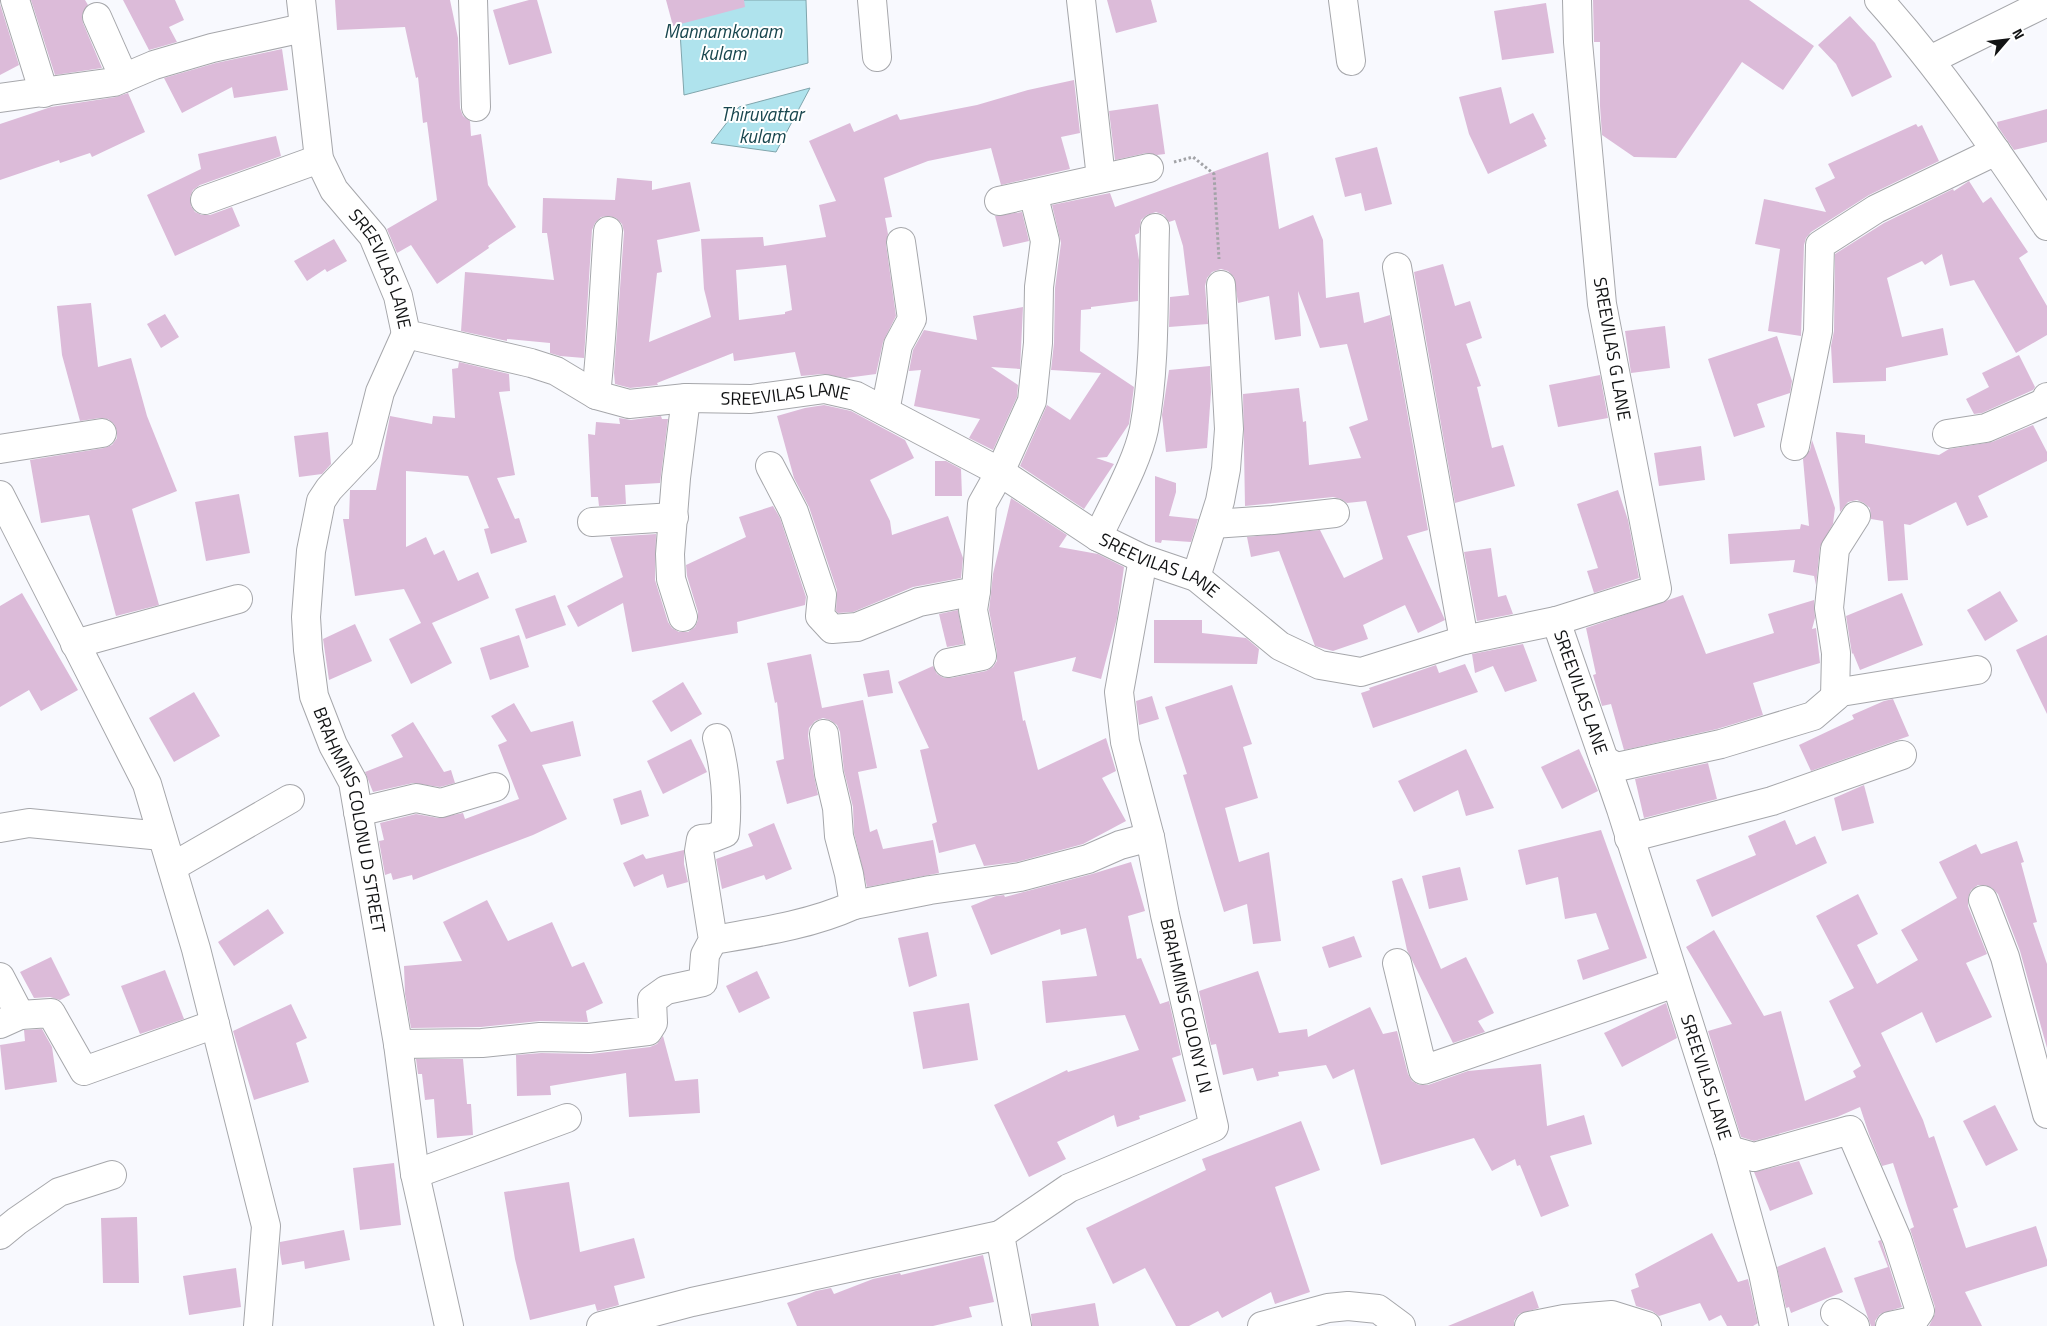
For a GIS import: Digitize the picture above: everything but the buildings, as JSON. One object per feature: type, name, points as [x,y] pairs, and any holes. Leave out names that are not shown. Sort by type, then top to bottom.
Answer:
[{"type":"street","points":[[15,0],[44,93]]},
{"type":"street","name":"SREEVILAS LANE","points":[[301,0],[318,159],[334,190],[373,236],[398,296],[406,334],[531,362],[556,371],[596,395],[628,404],[686,398],[751,399],[825,389],[856,396],[1000,472],[1098,537],[1143,559],[1196,577],[1280,646],[1320,665],[1361,672],[1464,640],[1556,622],[1604,760],[1729,1150],[1763,1273],[1774,1326]]},
{"type":"street","points":[[473,0],[476,107]]},
{"type":"street","points":[[872,0],[876,57]]},
{"type":"street","points":[[1081,0],[1101,178]]},
{"type":"street","points":[[1343,0],[1351,61]]},
{"type":"street","name":"SREEVILAS G LANE","points":[[1556,622],[1657,589],[1602,304],[1578,42],[1577,0]]},
{"type":"street","points":[[1879,0],[1930,60],[1996,151],[2047,226]]},
{"type":"street","points":[[1930,60],[2047,2]]},
{"type":"street","points":[[97,17],[124,78]]},
{"type":"street","points":[[0,98],[114,82],[154,65],[212,48],[303,28]]},
{"type":"street","points":[[1795,446],[1818,331],[1820,245],[1876,209],[1996,151]]},
{"type":"street","points":[[205,200],[318,159]]},
{"type":"street","points":[[999,201],[1149,168]]},
{"type":"street","points":[[948,663],[982,656],[973,610],[982,504],[1000,472],[1032,401],[1038,343],[1039,287],[1045,241],[1035,202]]},
{"type":"street","points":[[1098,537],[1130,471],[1144,430],[1151,372],[1155,228]]},
{"type":"street","points":[[596,395],[601,350],[601,310],[608,231]]},
{"type":"street","points":[[884,411],[898,344],[912,319],[901,242]]},
{"type":"street","points":[[1397,267],[1464,640]]},
{"type":"street","points":[[1196,577],[1220,501],[1226,469],[1230,429],[1221,285]]},
{"type":"street","name":"BRAHMINS COLONU D STREET","points":[[406,334],[380,392],[365,452],[334,484],[322,501],[311,551],[306,617],[314,696],[333,745],[353,782],[398,1044],[416,1174],[449,1326]]},
{"type":"street","points":[[1947,434],[1986,428],[2046,402],[2047,397]]},
{"type":"street","points":[[683,617],[671,579],[670,554],[676,478],[686,398]]},
{"type":"street","points":[[0,449],[102,433]]},
{"type":"street","points":[[770,466],[794,512],[822,595],[820,616],[832,630],[857,627],[919,602],[976,591]]},
{"type":"street","points":[[0,495],[147,784],[196,948],[266,1226],[258,1326]]},
{"type":"street","points":[[1213,524],[1335,513]]},
{"type":"street","points":[[592,522],[674,516]]},
{"type":"street","points":[[1835,697],[1836,653],[1829,608],[1835,549],[1856,516]]},
{"type":"street","name":"BRAHMINS COLONY LN","points":[[1000,1235],[1069,1188],[1214,1127],[1165,915],[1150,837],[1125,742],[1119,692],[1143,559]]},
{"type":"street","points":[[75,644],[238,599]]},
{"type":"street","points":[[1604,760],[1617,767],[1721,744],[1813,716],[1841,692],[1977,670]]},
{"type":"street","points":[[824,734],[829,774],[837,808],[839,836],[849,874],[854,905]]},
{"type":"street","points":[[398,1044],[482,1043],[540,1037],[589,1038],[648,1031],[653,1023],[652,1000],[666,990],[703,982],[705,955],[713,940],[699,851],[701,839],[712,838],[725,833],[726,815],[722,757],[717,738]]},
{"type":"street","points":[[1629,838],[1772,801],[1902,755]]},
{"type":"street","points":[[358,812],[416,798],[441,803],[494,787]]},
{"type":"street","points":[[172,867],[290,799]]},
{"type":"street","points":[[0,828],[29,822],[162,836]]},
{"type":"street","points":[[713,940],[794,925],[837,913],[854,905],[930,890],[1020,877],[1088,858],[1120,845],[1150,837]]},
{"type":"street","points":[[1983,900],[2005,957],[2047,1114]]},
{"type":"street","points":[[1397,963],[1423,1070],[1674,983]]},
{"type":"street","points":[[0,976],[10,1019],[51,1013],[84,1071],[215,1024]]},
{"type":"street","points":[[416,1174],[567,1118]]},
{"type":"street","points":[[1729,1150],[1754,1157],[1850,1130],[1897,1239],[1920,1311],[1913,1321],[1890,1326]]},
{"type":"street","points":[[0,1235],[59,1192],[112,1175]]},
{"type":"street","points":[[601,1326],[692,1302],[1000,1235],[1017,1326]]},
{"type":"street","points":[[1262,1326],[1328,1308],[1348,1306],[1378,1309],[1401,1326]]},
{"type":"street","points":[[1529,1326],[1564,1319],[1612,1315],[1647,1326]]},
{"type":"path","points":[[1149,168],[1193,157],[1214,174],[1221,285]]},
{"type":"water","name":"Mannamkonam kulam","points":[[678,0],[806,0],[808,63],[684,95]]},
{"type":"water","name":"Thiruvattar kulam","points":[[810,88],[776,152],[711,143],[739,107]]}]
